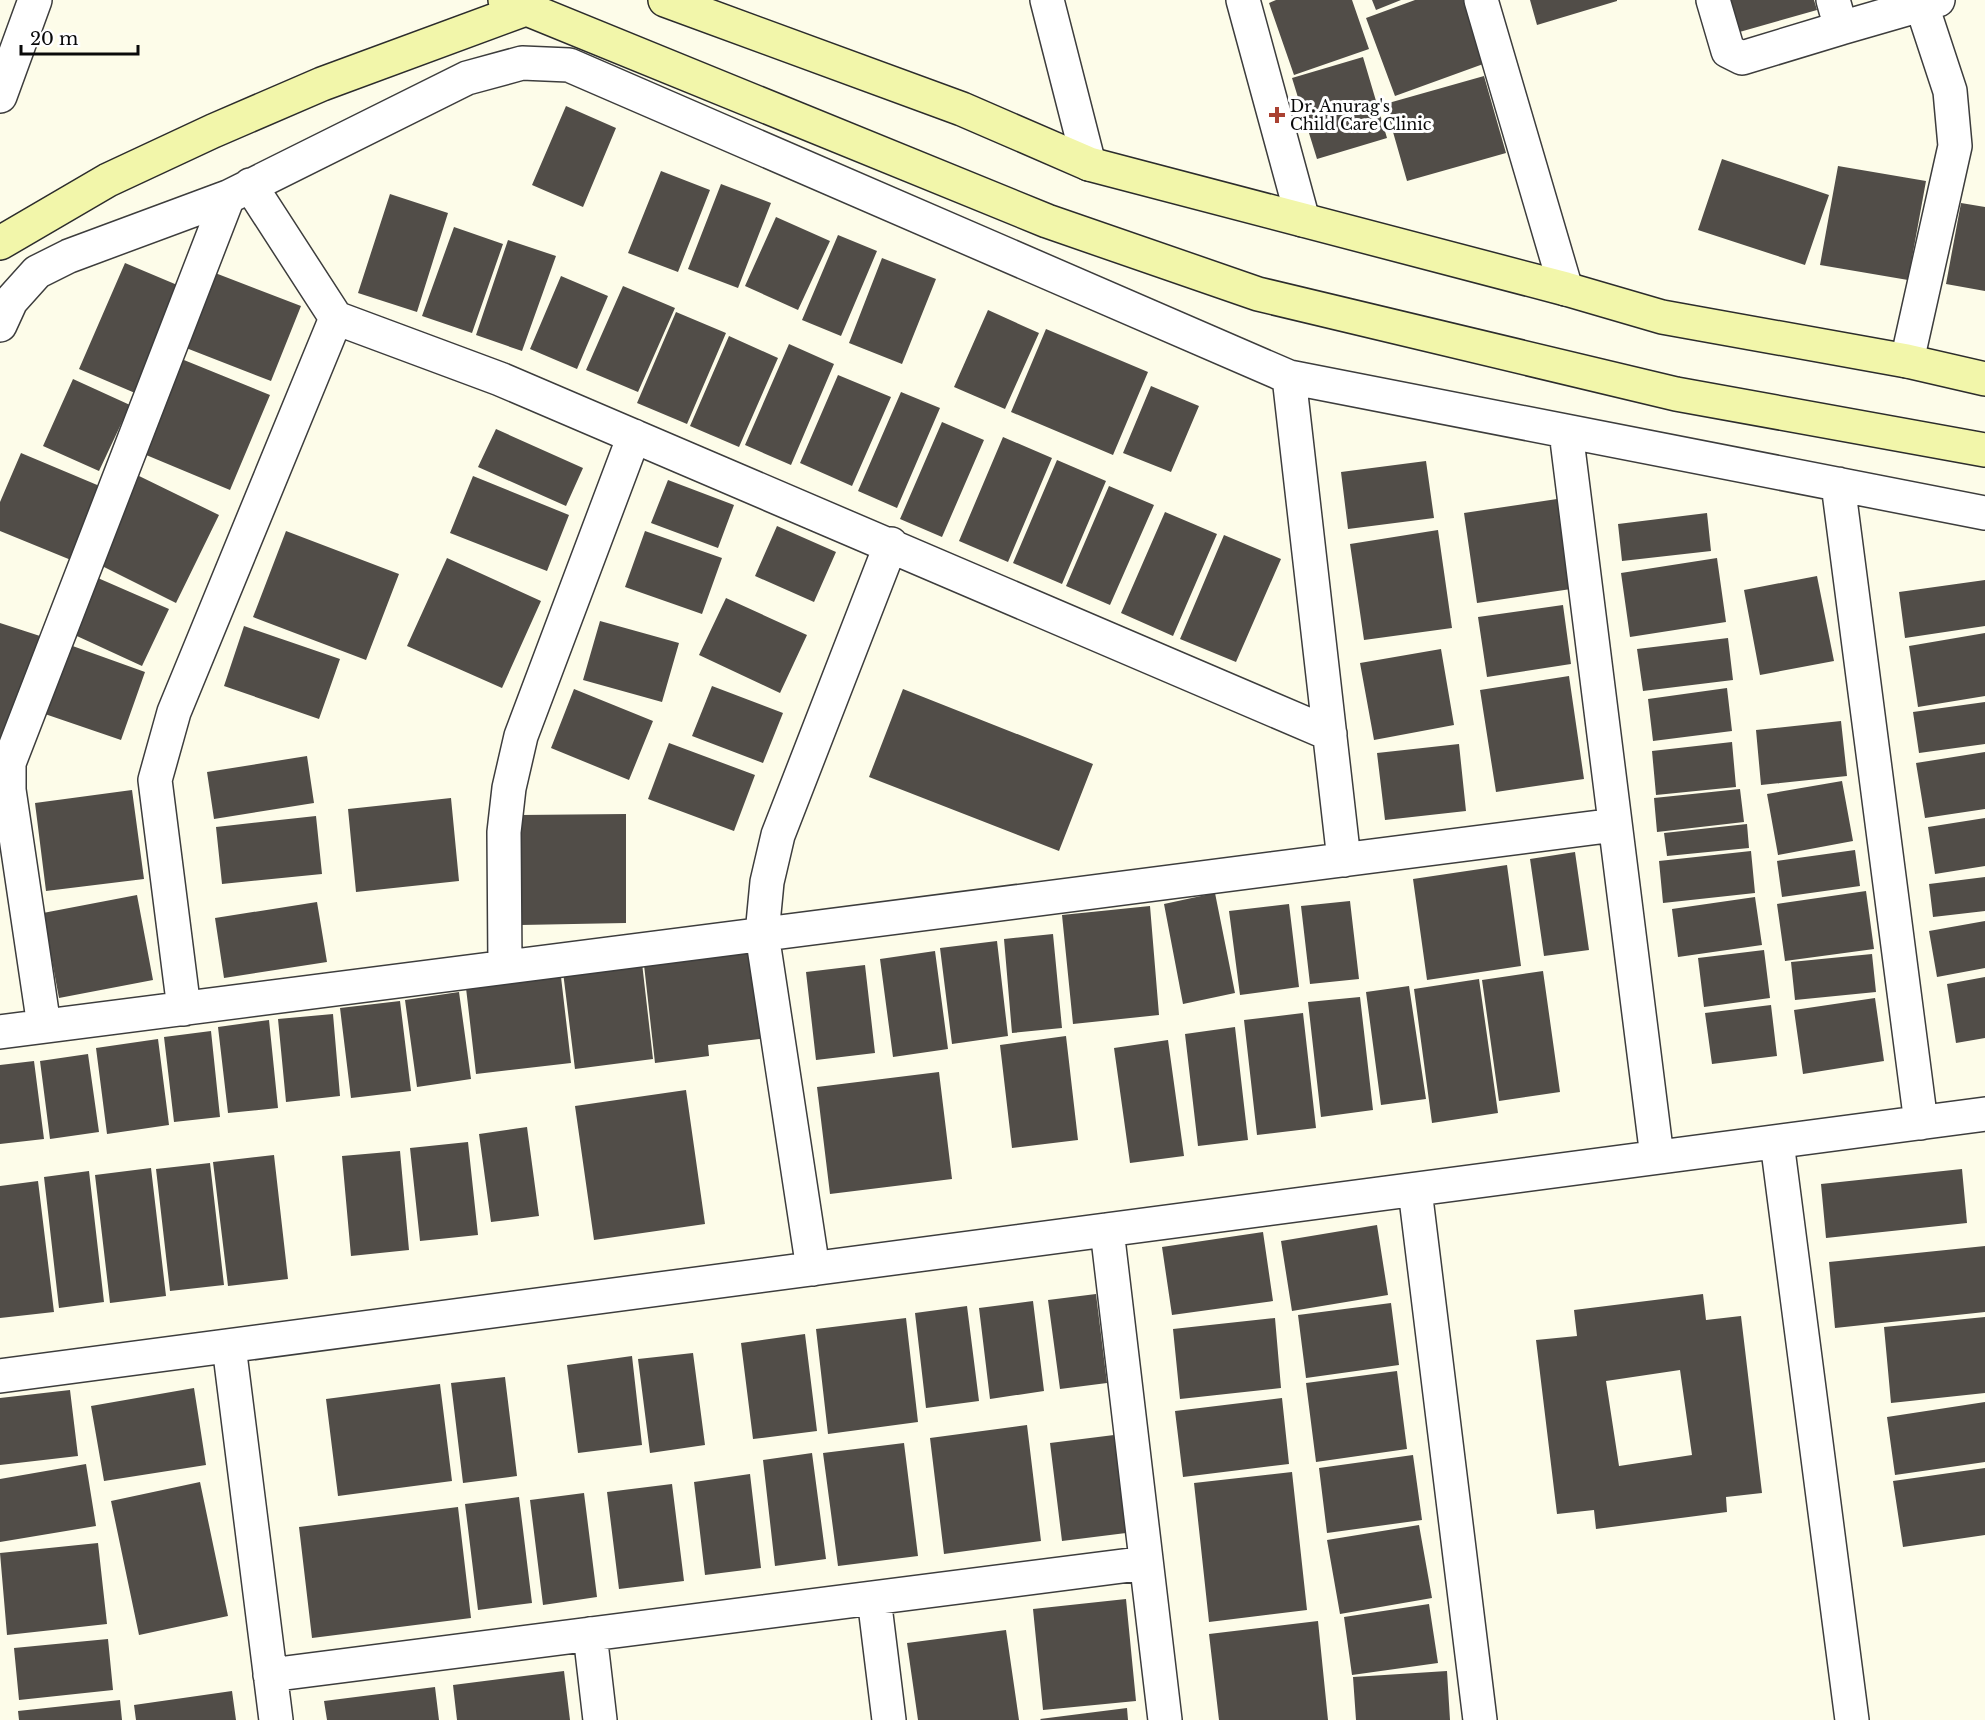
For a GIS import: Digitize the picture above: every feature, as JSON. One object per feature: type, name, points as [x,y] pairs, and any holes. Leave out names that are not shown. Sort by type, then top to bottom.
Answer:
[{"type":"main road","points":[[665,0],[962,109],[1089,164],[1566,289],[1662,317],[1906,361],[1985,379]]},
{"type":"main road","points":[[0,243],[108,180],[213,130],[516,4],[1047,221],[1258,294],[1676,394],[1985,450]]},
{"type":"street","points":[[0,96],[35,0]]},
{"type":"street","points":[[1047,0],[1089,164]]},
{"type":"street","points":[[1243,0],[1303,220]]},
{"type":"street","points":[[1481,0],[1566,289]]},
{"type":"street","points":[[1713,0],[1728,51],[1742,58],[1837,14],[1930,3],[1950,91],[1955,146],[1906,361]]},
{"type":"street","points":[[0,326],[12,300],[37,272],[69,256],[239,191],[467,78],[522,63],[569,65],[1289,377],[1985,513]]},
{"type":"street","points":[[239,191],[336,318],[500,379],[891,544],[1330,734]]},
{"type":"street","points":[[44,1026],[9,790],[9,763],[239,191]]},
{"type":"street","points":[[184,1009],[155,780],[174,712],[336,318]]},
{"type":"street","points":[[1289,377],[1344,860]]},
{"type":"street","points":[[1566,432],[1657,1157]]},
{"type":"street","points":[[506,967],[504,832],[509,788],[521,736],[634,436]]},
{"type":"street","points":[[1838,484],[1921,1123]]},
{"type":"street","points":[[813,1269],[762,934],[767,882],[778,835],[891,544]]},
{"type":"street","points":[[0,1032],[1615,825]]},
{"type":"street","points":[[0,1376],[1985,1114]]},
{"type":"street","points":[[1777,1142],[1852,1720]]},
{"type":"street","points":[[1415,1190],[1480,1720]]},
{"type":"street","points":[[1107,1230],[1165,1720]]},
{"type":"street","points":[[229,1346],[276,1720]]},
{"type":"street","points":[[270,1675],[1146,1563]]},
{"type":"street","points":[[874,1598],[889,1720]]},
{"type":"street","points":[[590,1634],[600,1720]]},
{"type":"building","points":[[1276,0],[1352,0],[1369,49],[1294,75],[1269,3]]},
{"type":"building","points":[[1372,0],[1401,0],[1376,10]]},
{"type":"building","points":[[1415,0],[1464,0],[1486,63],[1395,96],[1366,18]]},
{"type":"building","points":[[1530,0],[1617,0],[1617,1],[1537,25]]},
{"type":"building","points":[[1719,0],[1814,0],[1817,10],[1729,35]]},
{"type":"building","points":[[1363,57],[1387,138],[1317,159],[1292,78]]},
{"type":"building","points":[[1484,76],[1506,153],[1407,181],[1385,104]]},
{"type":"building","points":[[566,106],[616,128],[583,207],[532,185]]},
{"type":"building","points":[[1722,159],[1829,195],[1805,265],[1698,230]]},
{"type":"building","points":[[1838,166],[1926,181],[1908,280],[1820,265]]},
{"type":"building","points":[[661,171],[710,190],[678,272],[628,253]]},
{"type":"building","points":[[721,184],[771,203],[738,288],[688,269]]},
{"type":"building","points":[[390,194],[448,213],[417,312],[358,293]]},
{"type":"building","points":[[1961,203],[1985,207],[1985,291],[1946,284]]},
{"type":"building","points":[[776,217],[830,241],[798,310],[745,286]]},
{"type":"building","points":[[454,227],[503,244],[472,333],[422,316]]},
{"type":"building","points":[[838,235],[877,251],[841,336],[802,320]]},
{"type":"building","points":[[508,240],[556,256],[522,351],[476,335]]},
{"type":"building","points":[[882,258],[936,279],[902,364],[849,343]]},
{"type":"building","points":[[125,263],[182,287],[135,393],[79,369]]},
{"type":"building","points":[[210,271],[301,306],[271,381],[181,346]]},
{"type":"building","points":[[561,276],[608,296],[577,369],[530,349]]},
{"type":"building","points":[[623,286],[675,308],[638,392],[586,370]]},
{"type":"building","points":[[988,310],[1039,333],[1005,409],[954,387]]},
{"type":"building","points":[[676,312],[726,333],[687,424],[637,403]]},
{"type":"building","points":[[1046,329],[1148,372],[1113,455],[1011,412]]},
{"type":"building","points":[[729,336],[778,358],[739,447],[690,426]]},
{"type":"building","points":[[789,344],[834,364],[791,465],[745,445]]},
{"type":"building","points":[[179,358],[270,395],[230,490],[139,452]]},
{"type":"building","points":[[838,375],[891,397],[852,486],[800,463]]},
{"type":"building","points":[[73,379],[130,405],[99,471],[43,446]]},
{"type":"building","points":[[1151,386],[1199,406],[1171,472],[1123,453]]},
{"type":"building","points":[[901,392],[940,408],[897,508],[858,491]]},
{"type":"building","points":[[942,422],[984,440],[942,537],[900,519]]},
{"type":"building","points":[[496,429],[583,468],[566,506],[478,467]]},
{"type":"building","points":[[1003,437],[1052,458],[1008,562],[959,541]]},
{"type":"building","points":[[21,453],[102,487],[71,560],[0,531],[0,502]]},
{"type":"building","points":[[1057,460],[1106,481],[1062,584],[1013,563]]},
{"type":"building","points":[[1426,461],[1434,518],[1348,529],[1341,472]]},
{"type":"building","points":[[137,475],[219,515],[176,603],[94,562]]},
{"type":"building","points":[[473,476],[569,515],[547,571],[450,533]]},
{"type":"building","points":[[668,480],[734,505],[718,548],[651,523]]},
{"type":"building","points":[[1109,486],[1154,505],[1110,605],[1066,586]]},
{"type":"building","points":[[1557,499],[1571,589],[1477,603],[1464,513]]},
{"type":"building","points":[[1165,512],[1217,534],[1173,636],[1121,613]]},
{"type":"building","points":[[1707,513],[1711,551],[1622,561],[1618,524]]},
{"type":"building","points":[[777,526],[836,552],[814,602],[755,576]]},
{"type":"building","points":[[1438,530],[1452,628],[1364,640],[1350,544]]},
{"type":"building","points":[[286,531],[399,574],[366,660],[253,617]]},
{"type":"building","points":[[645,531],[722,558],[702,614],[625,587]]},
{"type":"building","points":[[1224,535],[1281,559],[1236,662],[1180,639]]},
{"type":"building","points":[[447,558],[541,601],[502,688],[407,646]]},
{"type":"building","points":[[1717,558],[1726,622],[1630,637],[1621,573]]},
{"type":"building","points":[[91,575],[169,609],[142,666],[66,631]]},
{"type":"building","points":[[1817,576],[1834,661],[1760,675],[1744,590]]},
{"type":"building","points":[[1985,580],[1985,626],[1905,638],[1899,592]]},
{"type":"building","points":[[726,598],[807,635],[780,693],[699,655]]},
{"type":"building","points":[[1563,605],[1571,664],[1487,677],[1478,617]]},
{"type":"building","points":[[600,621],[679,643],[662,702],[583,680]]},
{"type":"building","points":[[0,623],[40,636],[0,753]]},
{"type":"building","points":[[244,626],[340,659],[319,719],[224,686]]},
{"type":"building","points":[[1985,633],[1985,696],[1918,707],[1909,646]]},
{"type":"building","points":[[1728,638],[1733,680],[1643,691],[1637,649]]},
{"type":"building","points":[[67,644],[145,672],[121,740],[42,713]]},
{"type":"building","points":[[1441,649],[1454,725],[1374,740],[1360,663]]},
{"type":"building","points":[[1569,676],[1584,779],[1496,792],[1480,690]]},
{"type":"building","points":[[712,686],[783,713],[763,763],[692,736]]},
{"type":"building","points":[[1727,688],[1732,731],[1653,741],[1648,699]]},
{"type":"building","points":[[574,689],[653,721],[629,780],[551,748]]},
{"type":"building","points":[[903,689],[1093,764],[1059,851],[869,777]]},
{"type":"building","points":[[1985,702],[1985,744],[1919,753],[1913,712]]},
{"type":"building","points":[[1841,721],[1847,776],[1761,785],[1756,730]]},
{"type":"building","points":[[1732,742],[1736,787],[1656,795],[1652,751]]},
{"type":"building","points":[[669,743],[755,775],[734,831],[648,799]]},
{"type":"building","points":[[1459,744],[1466,811],[1385,820],[1377,753]]},
{"type":"building","points":[[1985,752],[1985,809],[1925,818],[1916,763]]},
{"type":"building","points":[[307,756],[314,803],[214,819],[207,772]]},
{"type":"building","points":[[1842,781],[1853,841],[1778,855],[1767,794]]},
{"type":"building","points":[[1740,789],[1744,822],[1657,832],[1654,798]]},
{"type":"building","points":[[132,790],[144,879],[46,891],[35,803]]},
{"type":"building","points":[[451,798],[459,881],[356,892],[348,809]]},
{"type":"building","points":[[626,814],[626,923],[521,925],[520,815]]},
{"type":"building","points":[[316,816],[322,874],[222,884],[216,827]]},
{"type":"building","points":[[1985,818],[1985,866],[1935,874],[1928,827]]},
{"type":"building","points":[[1747,824],[1749,848],[1667,856],[1664,833]]},
{"type":"building","points":[[1855,850],[1860,886],[1782,897],[1777,861]]},
{"type":"building","points":[[1751,851],[1755,893],[1663,903],[1659,861]]},
{"type":"building","points":[[1575,852],[1589,950],[1544,956],[1530,859]]},
{"type":"building","points":[[1507,865],[1521,966],[1427,980],[1413,879]]},
{"type":"building","points":[[1985,877],[1985,911],[1933,917],[1929,884]]},
{"type":"building","points":[[1866,891],[1874,949],[1785,961],[1777,904]]},
{"type":"building","points":[[1215,893],[1235,993],[1183,1004],[1164,904]]},
{"type":"building","points":[[137,895],[153,980],[59,998],[43,913]]},
{"type":"building","points":[[1755,897],[1762,945],[1678,957],[1672,909]]},
{"type":"building","points":[[1350,901],[1359,979],[1310,984],[1301,906]]},
{"type":"building","points":[[317,902],[327,962],[224,978],[215,918]]},
{"type":"building","points":[[1289,904],[1299,987],[1240,995],[1229,911]]},
{"type":"building","points":[[1150,906],[1159,1015],[1073,1024],[1062,915]]},
{"type":"building","points":[[1985,921],[1985,968],[1937,977],[1929,931]]},
{"type":"building","points":[[1053,934],[1062,1028],[1012,1033],[1004,939]]},
{"type":"building","points":[[997,941],[1008,1036],[952,1044],[940,948]]},
{"type":"building","points":[[757,942],[768,1038],[708,1045],[709,1056],[655,1063],[643,956]]},
{"type":"building","points":[[1764,950],[1770,998],[1704,1007],[1698,958]]},
{"type":"building","points":[[935,951],[948,1049],[893,1057],[880,959]]},
{"type":"building","points":[[1872,954],[1876,992],[1795,1000],[1791,962]]},
{"type":"building","points":[[642,963],[653,1059],[575,1069],[563,972]]},
{"type":"building","points":[[865,965],[875,1053],[816,1060],[806,972]]},
{"type":"building","points":[[1543,971],[1560,1092],[1499,1101],[1482,980]]},
{"type":"building","points":[[561,977],[571,1063],[476,1074],[466,988]]},
{"type":"building","points":[[1985,977],[1985,1038],[1956,1043],[1947,984]]},
{"type":"building","points":[[1479,979],[1498,1113],[1432,1123],[1414,989]]},
{"type":"building","points":[[1409,986],[1426,1099],[1381,1105],[1366,992]]},
{"type":"building","points":[[459,992],[471,1079],[417,1087],[405,1000]]},
{"type":"building","points":[[1360,997],[1373,1110],[1321,1117],[1308,1002]]},
{"type":"building","points":[[1875,998],[1884,1061],[1803,1074],[1794,1010]]},
{"type":"building","points":[[400,1001],[411,1091],[351,1098],[340,1008]]},
{"type":"building","points":[[1771,1005],[1777,1056],[1712,1064],[1705,1013]]},
{"type":"building","points":[[1303,1013],[1316,1128],[1257,1135],[1244,1020]]},
{"type":"building","points":[[333,1014],[340,1096],[286,1102],[278,1019]]},
{"type":"building","points":[[269,1020],[278,1108],[228,1113],[218,1027]]},
{"type":"building","points":[[1235,1027],[1248,1140],[1198,1146],[1185,1034]]},
{"type":"building","points":[[211,1031],[220,1117],[174,1122],[164,1037]]},
{"type":"building","points":[[1066,1036],[1078,1140],[1012,1148],[1000,1045]]},
{"type":"building","points":[[158,1039],[169,1125],[107,1134],[96,1048]]},
{"type":"building","points":[[1168,1040],[1184,1156],[1130,1163],[1114,1048]]},
{"type":"building","points":[[88,1054],[99,1132],[50,1139],[40,1061]]},
{"type":"building","points":[[34,1061],[44,1139],[0,1144],[0,1065]]},
{"type":"building","points":[[939,1072],[952,1179],[830,1194],[817,1087]]},
{"type":"building","points":[[686,1090],[705,1224],[594,1240],[575,1106]]},
{"type":"building","points":[[527,1127],[539,1216],[491,1222],[479,1134]]},
{"type":"building","points":[[468,1142],[478,1235],[420,1241],[410,1148]]},
{"type":"building","points":[[400,1151],[409,1250],[351,1256],[342,1156]]},
{"type":"building","points":[[274,1155],[288,1279],[228,1286],[213,1162]]},
{"type":"building","points":[[210,1163],[224,1285],[170,1291],[156,1169]]},
{"type":"building","points":[[151,1168],[166,1296],[110,1303],[95,1175]]},
{"type":"building","points":[[1962,1169],[1967,1223],[1826,1238],[1821,1184]]},
{"type":"building","points":[[89,1171],[104,1302],[59,1308],[44,1177]]},
{"type":"building","points":[[38,1181],[54,1312],[0,1318],[0,1186]]},
{"type":"building","points":[[1377,1225],[1388,1295],[1292,1311],[1281,1241]]},
{"type":"building","points":[[1263,1232],[1273,1301],[1172,1315],[1162,1247]]},
{"type":"building","points":[[1985,1246],[1985,1312],[1835,1328],[1829,1262]]},
{"type":"building","points":[[1096,1294],[1107,1383],[1060,1389],[1048,1300]]},
{"type":"building","points":[[1703,1294],[1706,1320],[1741,1316],[1762,1493],[1726,1497],[1727,1512],[1596,1529],[1594,1510],[1557,1514],[1536,1340],[1577,1336],[1574,1310]],"holes":[[[1680,1370],[1692,1455],[1619,1466],[1606,1381]]]},
{"type":"building","points":[[1033,1301],[1044,1391],[990,1399],[979,1308]]},
{"type":"building","points":[[1391,1303],[1399,1365],[1306,1378],[1298,1315]]},
{"type":"building","points":[[967,1306],[979,1401],[926,1408],[915,1313]]},
{"type":"building","points":[[1985,1317],[1985,1393],[1891,1403],[1884,1327]]},
{"type":"building","points":[[906,1318],[918,1422],[828,1434],[816,1329]]},
{"type":"building","points":[[1275,1318],[1281,1388],[1180,1399],[1173,1329]]},
{"type":"building","points":[[805,1334],[817,1431],[753,1439],[741,1343]]},
{"type":"building","points":[[693,1353],[705,1445],[650,1453],[638,1359]]},
{"type":"building","points":[[632,1356],[642,1445],[578,1453],[567,1365]]},
{"type":"building","points":[[1397,1371],[1407,1449],[1316,1462],[1306,1383]]},
{"type":"building","points":[[505,1377],[517,1476],[463,1483],[451,1383]]},
{"type":"building","points":[[440,1384],[452,1481],[338,1496],[326,1399]]},
{"type":"building","points":[[194,1388],[206,1465],[104,1481],[91,1406]]},
{"type":"building","points":[[70,1390],[78,1456],[0,1465],[0,1398]]},
{"type":"building","points":[[1282,1398],[1289,1464],[1183,1477],[1175,1411]]},
{"type":"building","points":[[1985,1402],[1985,1462],[1895,1475],[1887,1417]]},
{"type":"building","points":[[1027,1425],[1041,1541],[944,1554],[930,1438]]},
{"type":"building","points":[[1114,1435],[1126,1533],[1062,1541],[1050,1443]]},
{"type":"building","points":[[904,1443],[918,1556],[838,1566],[823,1453]]},
{"type":"building","points":[[812,1453],[826,1559],[775,1566],[763,1460]]},
{"type":"building","points":[[1413,1455],[1422,1520],[1327,1533],[1319,1468]]},
{"type":"building","points":[[86,1464],[96,1526],[0,1542],[0,1479]]},
{"type":"building","points":[[1985,1468],[1985,1535],[1903,1547],[1893,1481]]},
{"type":"building","points":[[1292,1472],[1307,1610],[1209,1622],[1194,1483]]},
{"type":"building","points":[[750,1474],[761,1568],[705,1575],[694,1482]]},
{"type":"building","points":[[200,1482],[228,1616],[139,1635],[111,1501]]},
{"type":"building","points":[[672,1484],[684,1581],[619,1589],[607,1492]]},
{"type":"building","points":[[584,1493],[597,1597],[543,1605],[530,1500]]},
{"type":"building","points":[[519,1497],[532,1603],[478,1610],[465,1504]]},
{"type":"building","points":[[458,1507],[471,1618],[312,1638],[299,1527]]},
{"type":"building","points":[[1419,1525],[1432,1598],[1340,1614],[1327,1540]]},
{"type":"building","points":[[98,1543],[107,1624],[7,1635],[0,1553]]},
{"type":"building","points":[[1126,1599],[1136,1701],[1043,1710],[1033,1609]]},
{"type":"building","points":[[1429,1604],[1438,1663],[1352,1675],[1344,1617]]},
{"type":"building","points":[[1318,1621],[1328,1720],[1219,1720],[1209,1634]]},
{"type":"building","points":[[1006,1630],[1019,1720],[918,1720],[907,1643]]},
{"type":"building","points":[[108,1639],[113,1690],[19,1700],[14,1648]]},
{"type":"building","points":[[564,1671],[570,1720],[457,1720],[453,1685]]},
{"type":"building","points":[[1447,1671],[1450,1720],[1356,1720],[1353,1677]]},
{"type":"building","points":[[435,1687],[439,1720],[327,1720],[324,1701]]},
{"type":"building","points":[[232,1691],[236,1720],[136,1720],[134,1705]]},
{"type":"building","points":[[120,1700],[122,1720],[19,1720],[18,1711]]},
{"type":"building","points":[[1127,1708],[1128,1720],[1040,1719]]},
{"type":"place","name":"Dr. Anurag's Child Care Clinic","points":[[1277,115]]}]
